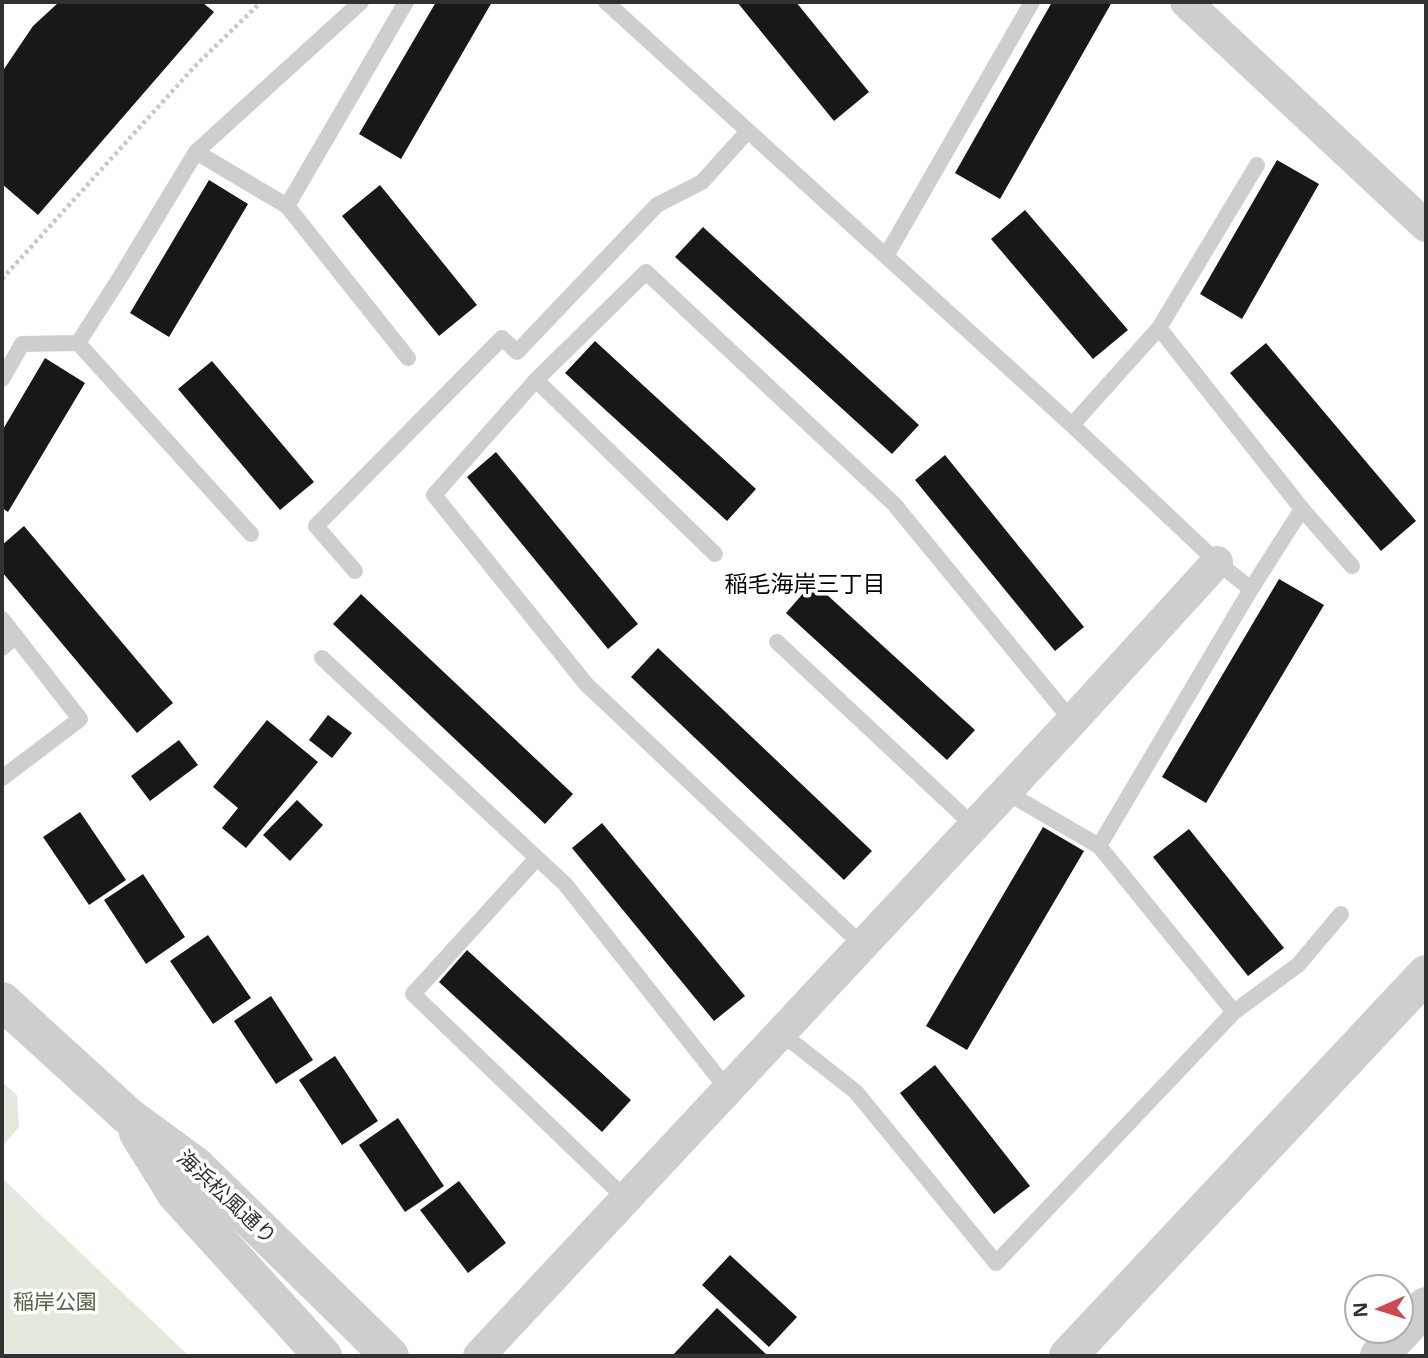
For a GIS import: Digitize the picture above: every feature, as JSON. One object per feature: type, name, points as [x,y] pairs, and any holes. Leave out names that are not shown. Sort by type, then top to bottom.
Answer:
[{"type":"street","points":[[1186,2],[1426,226]]},
{"type":"street","points":[[479,1356],[863,946],[1217,562]]},
{"type":"street","points":[[1068,1356],[1426,974]]},
{"type":"street","points":[[2,1001],[128,1116]]},
{"type":"street","name":"海浜松風通り","points":[[128,1116],[176,1194],[323,1356]]},
{"type":"street","name":"海浜松風通り","points":[[128,1116],[196,1166],[390,1356]]},
{"type":"street","points":[[1379,1356],[1426,1306]]},
{"type":"lane","points":[[78,343],[196,152],[361,2]]},
{"type":"lane","points":[[287,206],[406,2]]},
{"type":"lane","points":[[606,2],[1072,425],[1217,562],[1251,589]]},
{"type":"lane","points":[[886,256],[1032,2]]},
{"type":"lane","points":[[355,571],[316,526],[502,338],[517,352],[657,205],[702,182],[748,131]]},
{"type":"lane","points":[[196,152],[287,206],[408,358]]},
{"type":"lane","points":[[1072,425],[1159,328],[1257,165]]},
{"type":"lane","points":[[863,946],[586,684],[433,495],[536,380],[646,272],[894,504],[1072,721]]},
{"type":"lane","points":[[1159,328],[1302,509],[1352,566]]},
{"type":"lane","points":[[2,379],[22,344],[78,343],[251,534]]},
{"type":"lane","points":[[536,380],[715,554]]},
{"type":"lane","points":[[1099,846],[1251,589],[1302,509]]},
{"type":"lane","points":[[2,619],[80,719],[2,778]]},
{"type":"lane","points":[[2,648],[16,636]]},
{"type":"lane","points":[[777,642],[974,826]]},
{"type":"lane","points":[[322,658],[565,884],[728,1090]]},
{"type":"lane","points":[[1006,792],[1099,846],[1234,1012]]},
{"type":"lane","points":[[537,858],[412,993],[626,1199]]},
{"type":"lane","points":[[781,1033],[856,1092],[996,1263],[1234,1012],[1298,965],[1341,914]]},
{"type":"path","points":[[2,279],[197,64],[261,2]]},
{"type":"green space","points":[[2,1082],[17,1095],[19,1127],[2,1147]]},
{"type":"green space","name":"稲岸公園","points":[[2,1178],[189,1356],[2,1356]]},
{"type":"building","points":[[59,2],[202,2],[214,12],[38,215],[2,184],[2,72],[33,26]]},
{"type":"building","points":[[436,2],[492,2],[401,159],[359,134]]},
{"type":"building","points":[[737,2],[796,2],[869,92],[834,121]]},
{"type":"building","points":[[1052,2],[1112,2],[1000,199],[955,173]]},
{"type":"building","points":[[1277,160],[1319,184],[1242,319],[1200,294]]},
{"type":"building","points":[[209,180],[248,204],[169,337],[130,313]]},
{"type":"building","points":[[380,185],[477,305],[439,336],[342,216]]},
{"type":"building","points":[[1025,210],[1128,330],[1093,359],[991,239]]},
{"type":"building","points":[[703,227],[919,425],[892,454],[675,257]]},
{"type":"building","points":[[595,341],[756,489],[727,521],[565,373]]},
{"type":"building","points":[[1266,343],[1416,521],[1381,551],[1230,373]]},
{"type":"building","points":[[45,358],[85,383],[8,512],[2,508],[2,431]]},
{"type":"building","points":[[212,361],[314,482],[280,510],[178,389]]},
{"type":"building","points":[[496,452],[638,624],[608,649],[467,477]]},
{"type":"building","points":[[945,455],[1084,627],[1055,651],[915,480]]},
{"type":"building","points":[[24,526],[173,703],[137,733],[2,572],[2,545]]},
{"type":"building","points":[[1279,579],[1324,605],[1206,803],[1162,777]]},
{"type":"building","points":[[813,582],[975,730],[947,760],[786,613]]},
{"type":"building","points":[[361,594],[573,794],[545,824],[333,624]]},
{"type":"building","points":[[658,648],[872,851],[844,880],[631,677]]},
{"type":"building","points":[[328,715],[352,733],[332,758],[309,740]]},
{"type":"building","points":[[267,720],[318,762],[246,848],[222,828],[238,808],[213,787]]},
{"type":"building","points":[[179,740],[198,765],[150,801],[131,776]]},
{"type":"building","points":[[297,800],[323,825],[290,861],[263,835]]},
{"type":"building","points":[[80,812],[126,880],[89,905],[43,837]]},
{"type":"building","points":[[602,823],[745,996],[714,1021],[572,848]]},
{"type":"building","points":[[1043,827],[1084,851],[967,1050],[926,1026]]},
{"type":"building","points":[[1189,829],[1284,948],[1248,976],[1153,857]]},
{"type":"building","points":[[143,874],[185,937],[146,964],[104,900]]},
{"type":"building","points":[[208,935],[251,998],[213,1024],[170,961]]},
{"type":"building","points":[[467,950],[631,1100],[602,1132],[439,982]]},
{"type":"building","points":[[271,996],[313,1060],[276,1084],[234,1021]]},
{"type":"building","points":[[335,1056],[378,1121],[342,1145],[299,1080]]},
{"type":"building","points":[[935,1065],[1030,1186],[994,1214],[900,1093]]},
{"type":"building","points":[[398,1118],[444,1186],[405,1212],[359,1145]]},
{"type":"building","points":[[459,1181],[506,1243],[468,1273],[420,1210]]},
{"type":"building","points":[[730,1255],[797,1317],[769,1347],[702,1285]]},
{"type":"building","points":[[717,1308],[768,1356],[672,1356]]},
{"type":"district","name":"稲毛海岸三丁目","points":[[805,585]]}]
